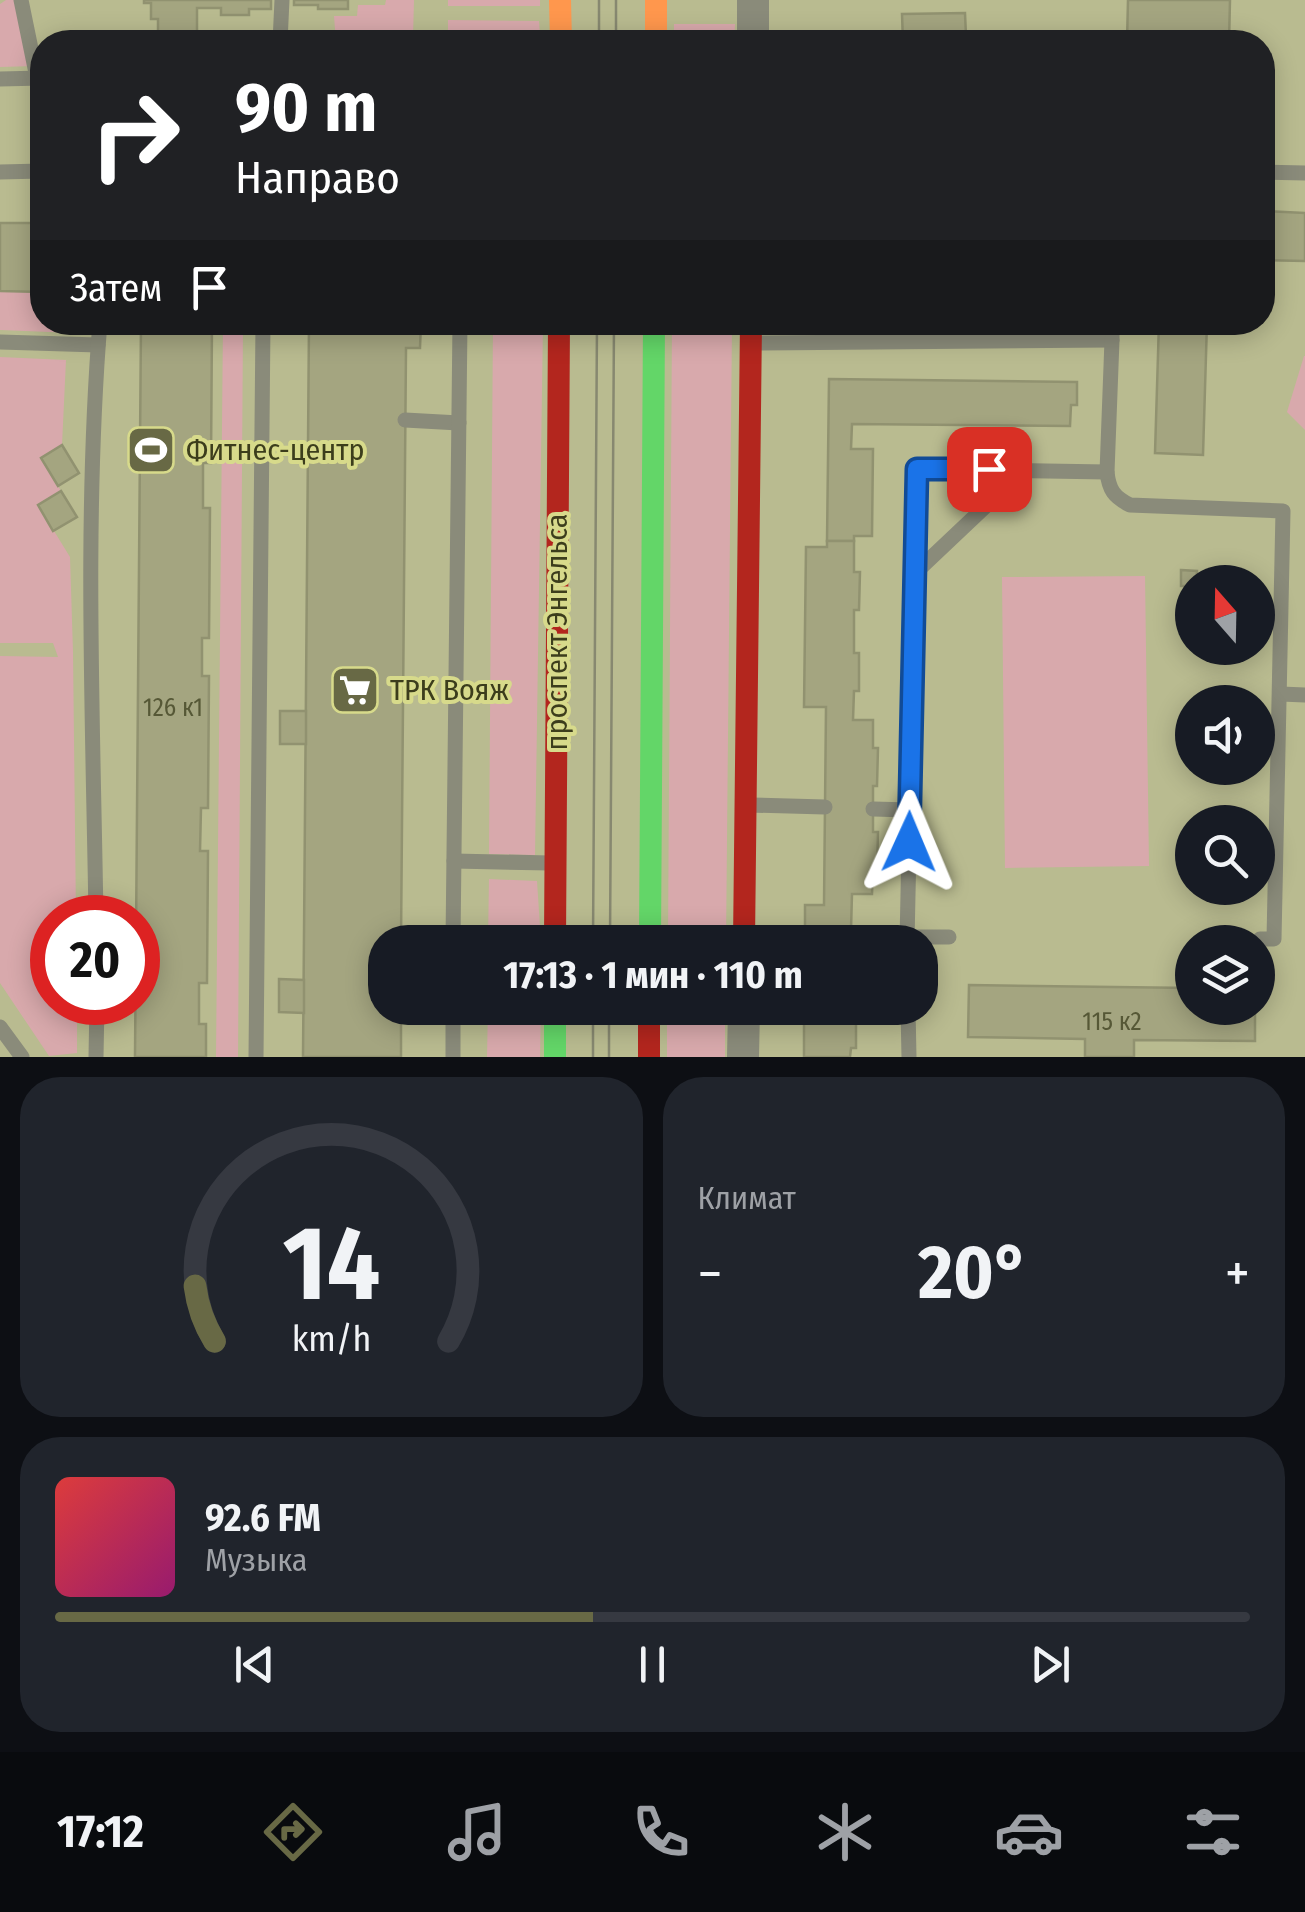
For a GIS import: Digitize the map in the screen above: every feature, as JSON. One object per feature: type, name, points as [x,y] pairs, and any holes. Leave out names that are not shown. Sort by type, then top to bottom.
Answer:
[{"type":"main road","points":[[560,0],[561,30]]},
{"type":"main road","points":[[656,0],[656,30]]},
{"type":"main road","name":"проспект Энгельса","points":[[555,925],[559,335]]},
{"type":"main road","points":[[650,925],[654,335]]},
{"type":"main road","points":[[744,925],[750,335]]},
{"type":"main road","points":[[555,1025],[555,1057]]},
{"type":"main road","points":[[649,1025],[649,1057]]},
{"type":"street","points":[[753,0],[753,30]]},
{"type":"street","points":[[743,1057],[744,1025]]},
{"type":"lane","points":[[21,0],[30,37]]},
{"type":"lane","points":[[281,30],[282,0]]},
{"type":"lane","points":[[0,79],[30,78]]},
{"type":"lane","points":[[0,172],[30,171]]},
{"type":"lane","points":[[1275,172],[1305,173]]},
{"type":"lane","points":[[96,895],[91,655],[99,335]]},
{"type":"lane","points":[[256,1057],[263,335]]},
{"type":"lane","points":[[453,925],[460,335]]},
{"type":"lane","points":[[853,335],[1112,340]]},
{"type":"lane","points":[[1112,335],[1107,472],[1109,488],[1119,500],[1130,505],[1283,511],[1274,925]]},
{"type":"lane","points":[[0,342],[98,345]]},
{"type":"lane","points":[[405,420],[459,423]]},
{"type":"lane","points":[[907,925],[917,469],[1107,472]]},
{"type":"lane","points":[[915,573],[1025,469]]},
{"type":"lane","points":[[1281,694],[1305,695]]},
{"type":"lane","points":[[746,804],[825,807]]},
{"type":"lane","points":[[873,809],[910,810]]},
{"type":"lane","points":[[454,861],[555,864]]},
{"type":"lane","points":[[938,938],[949,937]]},
{"type":"lane","points":[[96,1057],[97,1025]]},
{"type":"lane","points":[[453,1025],[453,1057]]},
{"type":"lane","points":[[908,1025],[909,1057]]},
{"type":"lane","points":[[0,1027],[22,1057]]},
{"type":"shaded area","points":[[21,0],[30,66],[0,67],[0,4]]},
{"type":"shaded area","points":[[386,0],[414,0],[413,30],[335,30],[334,16],[357,16],[358,5],[385,5]]},
{"type":"shaded area","points":[[448,0],[540,0],[540,6],[448,6]]},
{"type":"shaded area","points":[[448,20],[539,21],[540,30],[448,30]]},
{"type":"shaded area","points":[[674,24],[735,24],[735,30],[674,30]]},
{"type":"shaded area","points":[[0,291],[30,292],[30,331],[0,330]]},
{"type":"shaded area","points":[[223,335],[243,335],[238,1057],[216,1057]]},
{"type":"shaded area","points":[[493,335],[543,335],[535,855],[489,854]]},
{"type":"shaded area","points":[[672,335],[732,335],[726,925],[668,925]]},
{"type":"shaded area","points":[[1305,356],[1305,430],[1287,412]]},
{"type":"shaded area","points":[[0,357],[66,360],[62,445],[41,458],[61,491],[38,505],[70,557],[76,895],[30,895],[30,1025],[77,1025],[77,1053],[49,1056],[0,983],[0,656],[58,657],[53,643],[0,643]]},
{"type":"shaded area","points":[[1145,576],[1149,866],[1005,868],[1002,577]]},
{"type":"shaded area","points":[[489,879],[537,881],[540,925],[488,925]]},
{"type":"shaded area","points":[[488,1025],[541,1025],[540,1057],[487,1057]]},
{"type":"shaded area","points":[[667,1025],[725,1025],[725,1057],[667,1057]]},
{"type":"building","points":[[271,0],[271,9],[249,9],[249,15],[221,15],[221,8],[197,8],[197,30],[158,30],[158,19],[151,19],[151,3],[144,3]]},
{"type":"building","points":[[294,0],[348,0],[348,9],[294,5]]},
{"type":"building","points":[[1128,0],[1230,0],[1229,30],[1127,30]]},
{"type":"building","points":[[965,13],[966,30],[903,30],[902,14]]},
{"type":"building","points":[[1275,212],[1305,213],[1305,261],[1275,260]]},
{"type":"building","points":[[0,223],[30,223],[30,292],[0,291]]},
{"type":"building","points":[[141,335],[212,335],[211,463],[203,463],[203,508],[210,508],[209,638],[202,638],[202,676],[209,676],[208,808],[201,808],[200,851],[208,851],[207,983],[199,983],[199,1024],[206,1024],[206,1057],[135,1057],[135,1025],[160,1025],[160,895],[136,895]]},
{"type":"building","name":"ТРК Вояж","points":[[309,335],[420,335],[420,348],[406,348],[401,925],[368,925],[368,1025],[401,1025],[401,1057],[303,1057]]},
{"type":"building","points":[[1159,335],[1207,335],[1203,455],[1155,453]]},
{"type":"building","points":[[829,379],[1077,382],[1077,405],[1071,405],[1070,426],[852,424],[851,449],[873,449],[872,536],[827,541]]},
{"type":"building","points":[[62,445],[79,473],[58,486],[41,458]]},
{"type":"building","points":[[61,491],[77,517],[53,531],[38,505]]},
{"type":"building","points":[[827,541],[854,541],[854,572],[860,572],[859,610],[854,610],[859,691],[854,691],[853,720],[873,720],[873,748],[878,748],[877,786],[873,786],[877,870],[873,870],[872,894],[852,894],[851,925],[805,925],[805,905],[824,905],[826,707],[804,707],[806,547],[827,547]]},
{"type":"building","points":[[280,711],[306,711],[306,744],[280,744]]},
{"type":"building","points":[[279,979],[304,980],[304,1013],[279,1012]]},
{"type":"building","points":[[969,985],[1175,988],[1175,1025],[1255,1025],[1255,1041],[1134,1040],[1134,1057],[1085,1057],[1085,1039],[968,1037]]},
{"type":"building","points":[[804,1025],[856,1025],[856,1048],[851,1048],[850,1057],[804,1057]]},
{"type":"tram line","points":[[599,0],[599,30]]},
{"type":"tram line","points":[[616,0],[616,30]]},
{"type":"tram line","points":[[593,925],[597,335]]},
{"type":"tram line","points":[[610,925],[614,335]]},
{"type":"tram line","points":[[593,1025],[593,1057]]},
{"type":"tram line","points":[[609,1025],[609,1057]]},
{"type":"traffic: fast","points":[[650,925],[654,335]]},
{"type":"traffic: fast","points":[[555,1025],[555,1057]]},
{"type":"traffic: slow","points":[[560,0],[561,30]]},
{"type":"traffic: slow","points":[[656,0],[656,30]]},
{"type":"traffic: jam","points":[[555,925],[559,335]]},
{"type":"traffic: jam","points":[[744,925],[751,335]]},
{"type":"traffic: jam","points":[[649,1025],[649,1057]]},
{"type":"place","name":"Фитнес-центр","points":[[151,450]]},
{"type":"place","name":"ТРК Вояж","points":[[355,690]]},
{"type":"route","points":[[909,842],[917,469],[989,469]]}]
